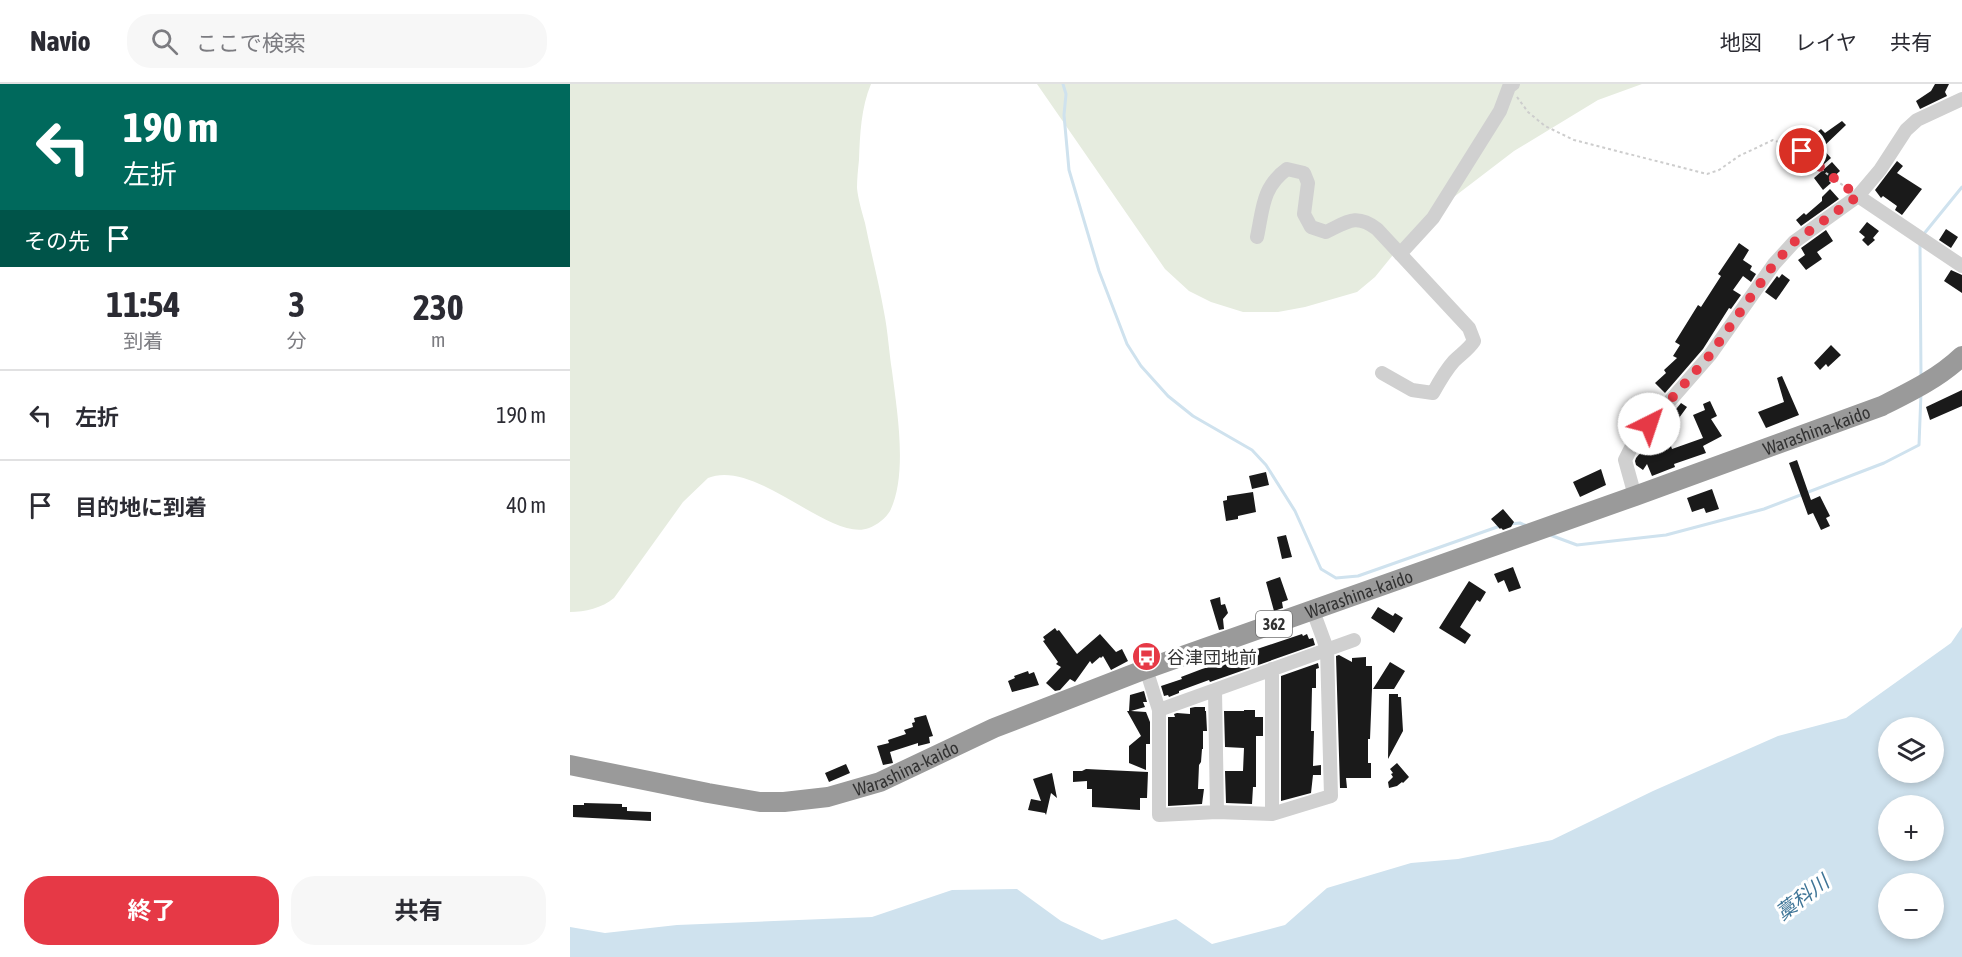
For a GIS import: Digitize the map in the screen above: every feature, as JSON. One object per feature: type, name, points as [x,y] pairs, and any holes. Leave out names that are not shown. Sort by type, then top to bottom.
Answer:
[{"type":"highway","name":"Warashina-kaido","points":[[570,765],[760,802],[828,797],[879,782],[994,728],[1146,669],[1882,406],[1949,368],[1962,356]]},
{"type":"street","points":[[1400,254],[1434,218],[1500,111],[1511,86]]},
{"type":"street","points":[[1635,496],[1625,460],[1634,442],[1710,355],[1781,257],[1794,242],[1858,196],[1880,170],[1906,130],[1917,120],[1962,99]]},
{"type":"street","points":[[1257,237],[1267,191],[1277,177],[1287,169],[1304,173],[1308,183],[1304,214],[1311,226],[1326,232],[1354,219],[1366,221],[1377,228],[1469,328],[1474,341],[1468,350],[1455,360],[1433,393],[1412,390],[1382,373]]},
{"type":"street","points":[[1858,196],[1962,266]]},
{"type":"street","points":[[1146,669],[1159,710],[1159,815],[1217,812],[1272,814],[1331,796],[1327,649],[1313,611]]},
{"type":"street","points":[[1159,710],[1354,640]]},
{"type":"street","points":[[1272,669],[1272,814]]},
{"type":"street","points":[[1215,690],[1217,812]]},
{"type":"path","points":[[1511,86],[1528,112],[1545,126],[1574,140],[1707,174],[1719,170],[1739,156],[1773,140],[1802,151],[1858,196]]},
{"type":"shaded area","points":[[570,84],[871,84],[862,121],[857,188],[885,319],[900,442],[899,479],[895,496],[890,511],[878,523],[869,528],[853,529],[835,524],[748,479],[727,475],[708,478],[683,502],[614,598],[593,609],[570,612]]},
{"type":"shaded area","points":[[1037,84],[1642,84],[1598,100],[1514,151],[1446,203],[1401,245],[1375,277],[1357,292],[1278,312],[1243,312],[1211,302],[1189,291],[1165,269]]},
{"type":"water","name":"藁科川","points":[[1962,627],[1962,957],[570,957],[570,927],[605,933],[677,925],[872,917],[952,890],[1017,889],[1061,921],[1102,940],[1176,919],[1212,944],[1285,925],[1327,888],[1411,863],[1458,859],[1552,840],[1653,791],[1778,736],[1846,718],[1951,643]]},
{"type":"building","points":[[1935,84],[1949,84],[1945,92],[1947,96],[1920,109],[1916,101],[1931,91]]},
{"type":"building","points":[[1842,121],[1846,125],[1822,148],[1831,158],[1823,165],[1808,148],[1811,146],[1807,141],[1821,129],[1825,133]]},
{"type":"building","points":[[1897,161],[1903,166],[1897,173],[1922,189],[1902,215],[1895,210],[1897,206],[1883,196],[1881,198],[1875,190]]},
{"type":"building","points":[[1832,162],[1840,171],[1823,190],[1814,178]]},
{"type":"building","points":[[1830,189],[1839,199],[1801,226],[1796,220],[1804,213],[1806,215],[1822,201],[1822,197]]},
{"type":"building","points":[[1867,222],[1879,231],[1873,238],[1875,240],[1868,246],[1862,240],[1865,237],[1859,232]]},
{"type":"building","points":[[1946,229],[1958,237],[1951,248],[1939,240]]},
{"type":"building","points":[[1826,230],[1833,241],[1817,252],[1822,259],[1806,270],[1798,260],[1805,255],[1801,248]]},
{"type":"building","points":[[1739,243],[1749,250],[1743,260],[1752,266],[1750,270],[1756,274],[1751,282],[1743,276],[1733,290],[1741,295],[1731,309],[1729,308],[1703,349],[1665,393],[1655,383],[1666,373],[1664,370],[1677,358],[1673,356],[1680,345],[1675,342],[1698,305],[1701,307],[1721,276],[1718,274]]},
{"type":"building","points":[[1951,270],[1962,275],[1962,293],[1944,281]]},
{"type":"building","points":[[1782,274],[1790,280],[1776,300],[1765,292],[1777,276],[1779,278]]},
{"type":"building","points":[[1831,345],[1841,355],[1828,367],[1826,364],[1820,370],[1814,363]]},
{"type":"building","points":[[1782,376],[1799,415],[1766,428],[1758,412],[1784,402],[1777,378]]},
{"type":"building","points":[[1962,390],[1962,406],[1930,420],[1926,407]]},
{"type":"building","points":[[1710,401],[1717,416],[1711,419],[1722,436],[1703,446],[1706,453],[1674,464],[1675,467],[1652,476],[1647,464],[1643,470],[1636,465],[1636,458],[1646,446],[1655,452],[1671,446],[1672,449],[1703,438],[1693,415],[1705,410],[1703,404]]},
{"type":"building","points":[[1681,403],[1687,407],[1671,429],[1664,424]]},
{"type":"building","points":[[1797,460],[1811,500],[1820,496],[1830,516],[1826,518],[1830,526],[1821,530],[1813,513],[1808,515],[1789,463]]},
{"type":"building","points":[[1601,469],[1606,485],[1580,497],[1573,482]]},
{"type":"building","points":[[1266,472],[1269,485],[1252,489],[1249,476]]},
{"type":"building","points":[[1712,489],[1719,509],[1706,513],[1704,508],[1692,512],[1687,498]]},
{"type":"building","points":[[1253,492],[1256,512],[1226,521],[1223,501],[1227,500],[1227,496]]},
{"type":"building","points":[[1503,509],[1514,522],[1511,527],[1503,530],[1491,519]]},
{"type":"building","points":[[1286,535],[1292,557],[1282,559],[1277,537]]},
{"type":"building","points":[[1513,567],[1521,588],[1509,592],[1504,580],[1498,583],[1494,574]]},
{"type":"building","points":[[1280,577],[1288,600],[1282,602],[1283,608],[1274,611],[1266,582]]},
{"type":"building","points":[[1469,581],[1486,592],[1480,602],[1477,600],[1460,627],[1471,635],[1465,644],[1439,628]]},
{"type":"building","points":[[1220,597],[1221,605],[1225,604],[1228,613],[1223,619],[1224,629],[1219,630],[1210,600]]},
{"type":"building","points":[[1378,607],[1393,616],[1395,613],[1403,618],[1394,633],[1371,618]]},
{"type":"building","points":[[1055,628],[1077,654],[1100,634],[1116,652],[1122,649],[1128,661],[1111,670],[1103,656],[1092,664],[1090,661],[1075,682],[1070,679],[1060,690],[1055,691],[1046,683],[1061,667],[1056,664],[1058,662],[1043,641],[1045,640],[1043,637]]},
{"type":"building","points":[[1302,634],[1303,636],[1307,634],[1309,639],[1313,638],[1315,645],[1210,682],[1209,680],[1169,697],[1164,696],[1161,686],[1182,679],[1181,677]]},
{"type":"building","points":[[1339,655],[1352,662],[1352,658],[1366,657],[1366,666],[1372,666],[1370,739],[1368,739],[1368,763],[1371,763],[1371,778],[1346,778],[1347,788],[1340,788],[1336,656]]},
{"type":"building","points":[[1390,662],[1405,671],[1394,689],[1373,689]]},
{"type":"building","points":[[1318,663],[1316,688],[1312,688],[1311,731],[1314,731],[1313,766],[1321,765],[1321,775],[1313,775],[1311,793],[1281,801],[1281,676]]},
{"type":"building","points":[[1028,671],[1029,674],[1034,672],[1039,685],[1012,692],[1008,681]]},
{"type":"building","points":[[1144,691],[1147,702],[1143,702],[1145,707],[1131,711],[1146,712],[1150,722],[1150,744],[1146,744],[1146,770],[1129,763],[1129,746],[1141,736],[1127,711],[1129,711],[1130,695]]},
{"type":"building","points":[[1389,694],[1398,694],[1398,697],[1401,697],[1403,731],[1388,759]]},
{"type":"building","points":[[1205,707],[1206,711],[1207,731],[1203,731],[1203,749],[1199,765],[1198,789],[1204,789],[1202,804],[1168,806],[1168,717],[1175,717],[1174,714],[1177,713],[1190,714],[1190,708]]},
{"type":"building","points":[[1255,710],[1255,717],[1263,717],[1263,736],[1256,736],[1256,787],[1253,787],[1252,804],[1226,803],[1225,771],[1243,771],[1244,748],[1225,747],[1224,711]]},
{"type":"building","points":[[926,715],[933,736],[929,737],[930,743],[918,746],[918,743],[890,752],[893,763],[883,765],[877,746],[889,743],[888,740],[906,734],[904,730],[913,727],[914,718]]},
{"type":"building","points":[[1397,763],[1409,777],[1403,783],[1389,788],[1388,782],[1393,777],[1390,769]]},
{"type":"building","points":[[846,764],[850,773],[829,782],[825,773]]},
{"type":"building","points":[[1086,769],[1148,772],[1147,798],[1140,798],[1140,810],[1092,807],[1092,789],[1087,789],[1087,781],[1073,782],[1073,771]]},
{"type":"building","points":[[1052,773],[1057,798],[1051,793],[1046,815],[1028,810],[1031,799],[1041,801],[1033,779]]},
{"type":"building","points":[[584,803],[622,804],[622,807],[627,807],[627,811],[651,812],[651,821],[573,817],[573,805],[584,805]]},
{"type":"waterway","points":[[1063,84],[1066,94],[1064,115],[1069,170],[1099,271],[1127,344],[1141,366],[1168,396],[1193,416],[1252,450],[1266,465],[1295,511],[1321,569],[1336,578],[1358,576],[1500,526]]},
{"type":"waterway","points":[[1923,235],[1962,187]]},
{"type":"waterway","points":[[1920,243],[1921,378]]},
{"type":"waterway","points":[[1550,535],[1577,545],[1666,535],[1764,509],[1884,463],[1919,445],[1921,393]]},
{"type":"waterway","points":[[1510,524],[1520,523],[1527,526]]},
{"type":"place","name":"谷津団地前","points":[[1146,657]]},
{"type":"route","points":[[1649,424],[1710,355],[1774,264],[1794,242],[1858,196],[1802,151]]}]
